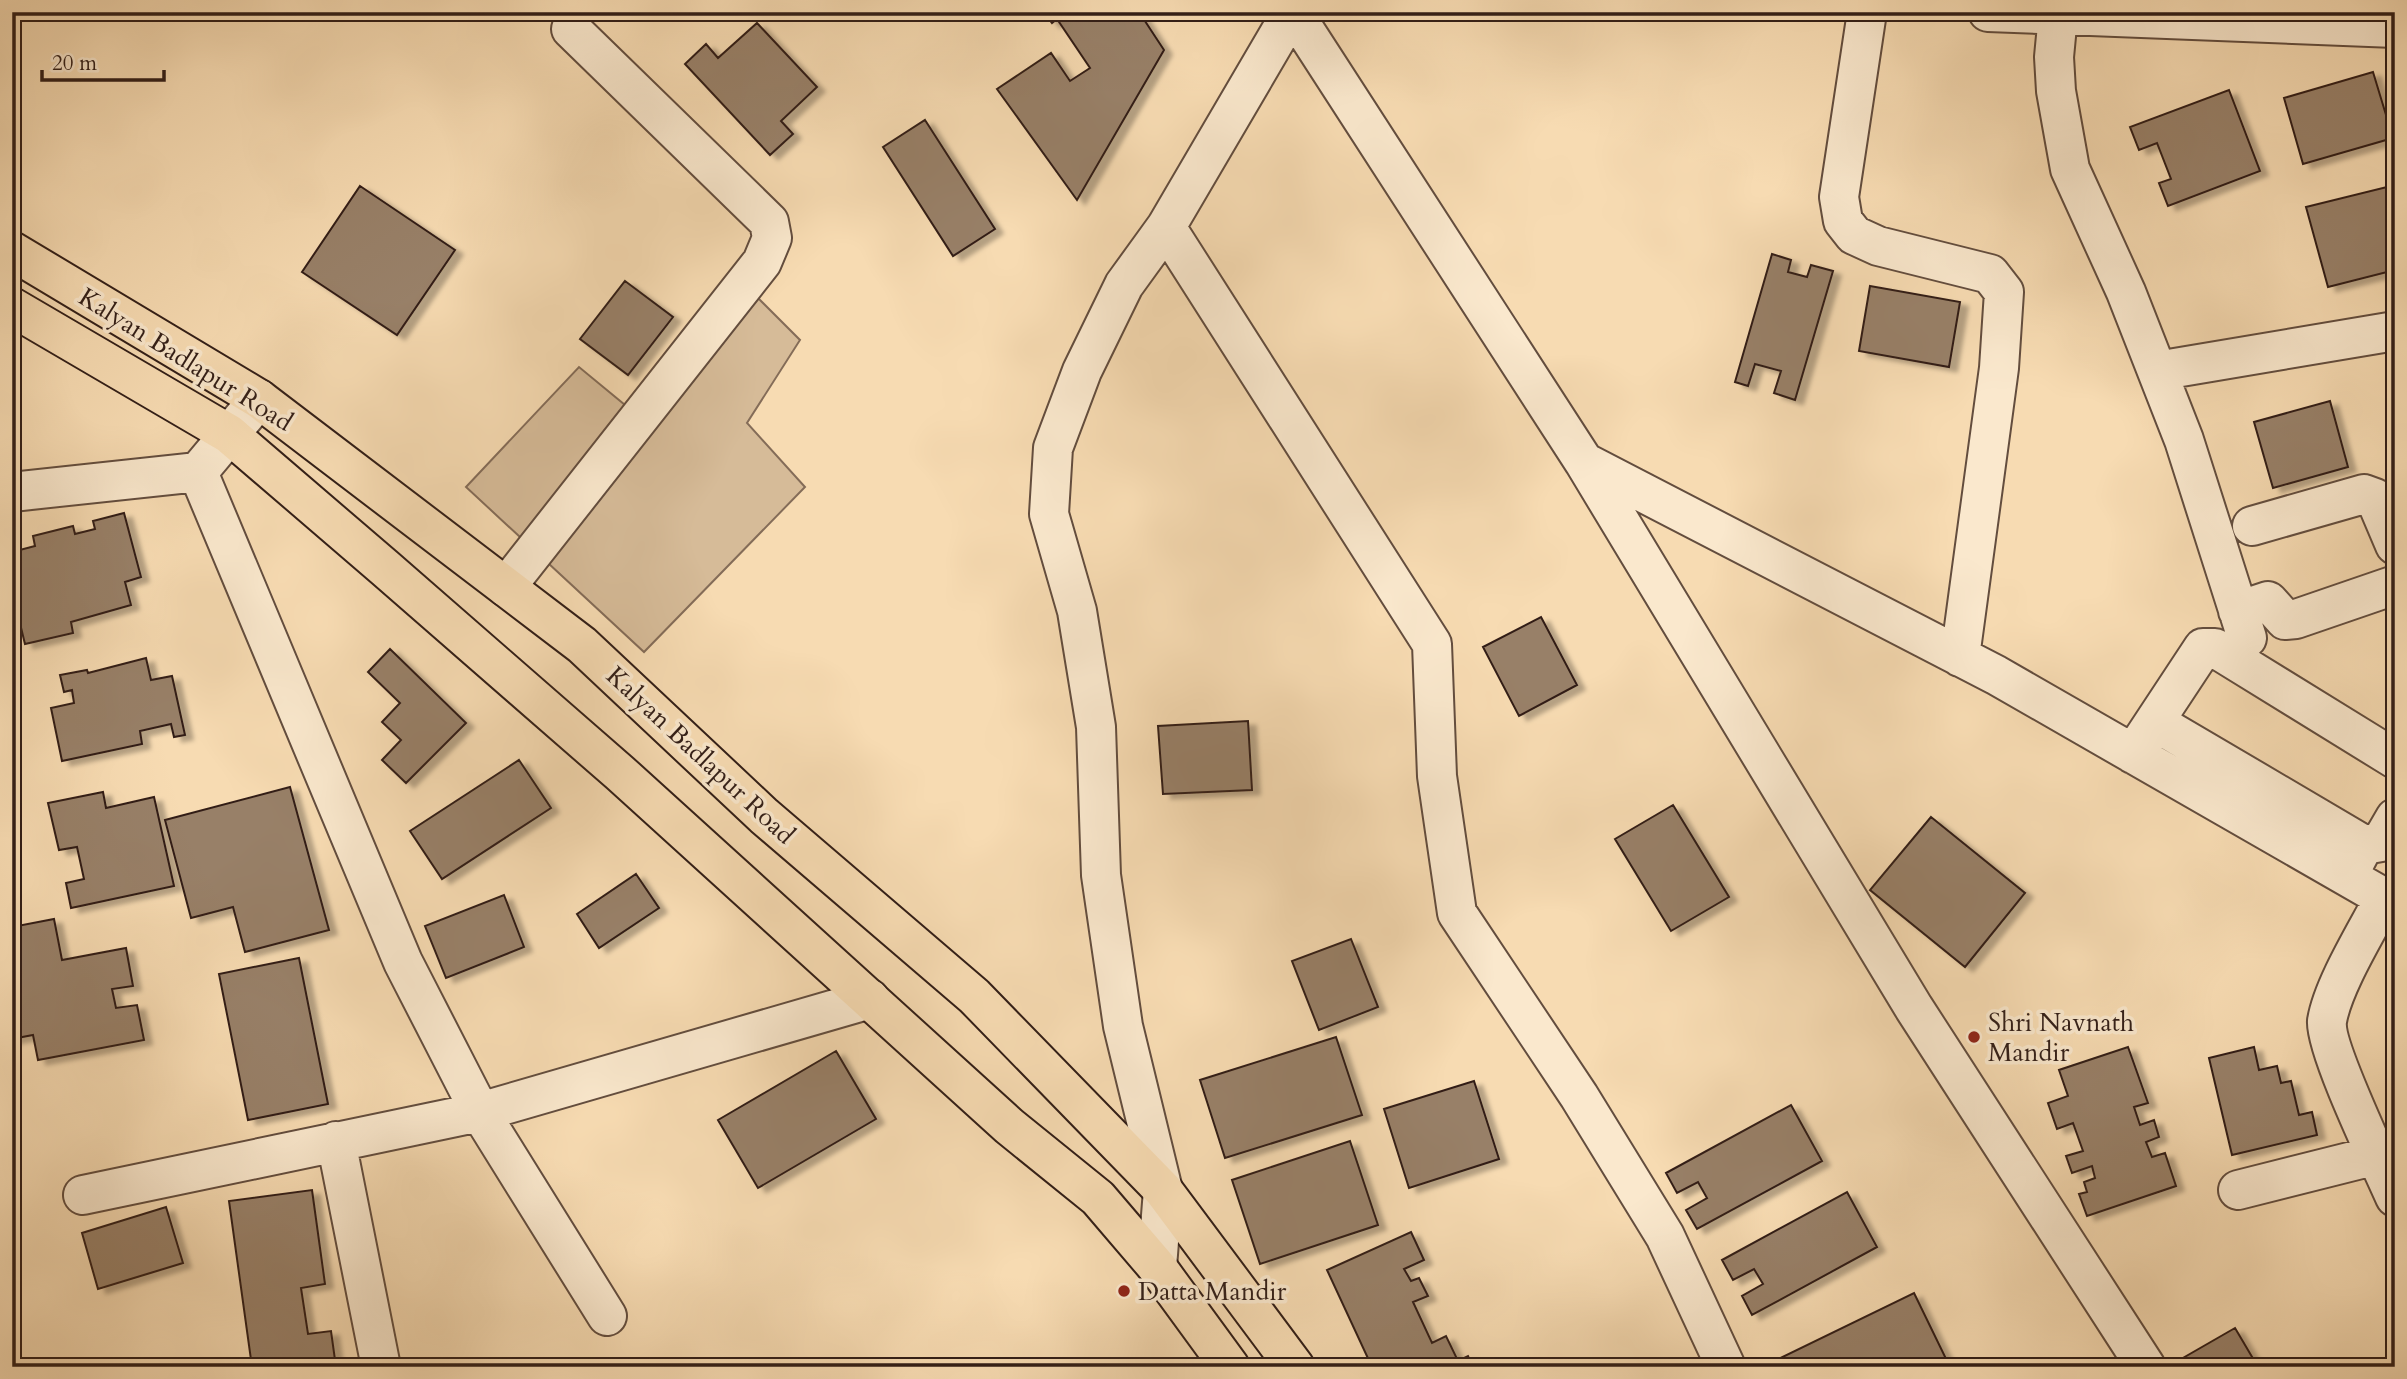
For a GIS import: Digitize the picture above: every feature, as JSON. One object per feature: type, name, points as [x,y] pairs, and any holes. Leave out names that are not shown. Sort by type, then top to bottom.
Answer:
[{"type":"main road","name":"Kalyan Badlapur Road","points":[[12,251],[259,399],[582,645],[764,816],[974,996],[1163,1190],[1295,1367]]},
{"type":"main road","points":[[52,330],[80,292]]},
{"type":"main road","points":[[12,307],[229,434],[620,773],[1009,1126],[1098,1198],[1157,1267],[1230,1367]]},
{"type":"street","points":[[1157,1267],[1163,1190],[1123,1026],[1101,875],[1096,727],[1077,611],[1049,514],[1053,448],[1082,371],[1124,285],[1166,227],[1292,12],[1584,462],[1914,1008],[2146,1367]]},
{"type":"street","points":[[1867,12],[1839,197],[1843,221],[1854,235],[1878,246],[1990,274],[2004,292],[1999,368],[1960,657]]},
{"type":"street","points":[[1988,12],[2395,28]]},
{"type":"street","points":[[2058,15],[2053,57],[2070,169],[2184,440],[2243,625],[2268,601],[2286,620],[2296,619],[2395,586]]},
{"type":"street","points":[[506,587],[762,262],[772,238],[769,222],[571,29]]},
{"type":"street","points":[[1166,227],[1432,644],[1437,776],[1457,912],[1579,1096],[1665,1236],[1726,1367]]},
{"type":"street","points":[[2157,371],[2395,331]]},
{"type":"street","points":[[12,492],[198,472],[259,399]]},
{"type":"street","points":[[1584,462],[1960,657],[2133,754],[2255,802],[2357,860],[2389,901],[2333,1000],[2327,1023],[2332,1051],[2395,1197]]},
{"type":"street","points":[[198,472],[403,961],[480,1112],[607,1315]]},
{"type":"street","points":[[2252,526],[2364,494],[2375,498],[2395,545]]},
{"type":"street","points":[[2133,754],[2203,648],[2214,648],[2395,759]]},
{"type":"street","points":[[2155,722],[2255,802]]},
{"type":"street","points":[[2357,860],[2381,842],[2395,818]]},
{"type":"street","points":[[83,1195],[480,1112],[870,999]]},
{"type":"street","points":[[336,1141],[381,1367]]},
{"type":"street","points":[[2238,1190],[2377,1155]]},
{"type":"shaded area","points":[[741,281],[800,340],[747,423],[805,487],[644,652],[466,487],[579,367],[636,414]]},
{"type":"building","points":[[1044,12],[1139,12],[1164,50],[1077,200],[997,89],[1051,53],[1070,81],[1090,68],[1057,19],[1052,23]]},
{"type":"building","points":[[757,23],[817,87],[781,121],[793,134],[770,155],[685,64],[706,44],[718,58]]},
{"type":"building","points":[[2373,72],[2393,138],[2303,164],[2284,98]]},
{"type":"building","points":[[2229,90],[2260,171],[2168,206],[2159,183],[2171,179],[2157,143],[2139,150],[2130,127]]},
{"type":"building","points":[[925,120],[995,229],[953,256],[883,147]]},
{"type":"building","points":[[2395,185],[2395,270],[2328,287],[2306,207]]},
{"type":"building","points":[[360,186],[455,250],[397,335],[302,272]]},
{"type":"building","points":[[1772,254],[1791,260],[1788,272],[1807,277],[1811,265],[1833,271],[1795,400],[1774,393],[1781,371],[1755,364],[1748,386],[1735,382]]},
{"type":"building","points":[[625,281],[673,317],[628,375],[580,339]]},
{"type":"building","points":[[1870,286],[1960,302],[1949,367],[1859,351]]},
{"type":"building","points":[[2330,401],[2348,467],[2273,488],[2254,422]]},
{"type":"building","points":[[124,513],[141,577],[125,582],[131,605],[71,622],[73,633],[25,644],[16,607],[12,607],[12,552],[35,546],[33,536],[73,526],[75,534],[95,529],[93,521]]},
{"type":"building","points":[[1541,617],[1577,685],[1519,716],[1483,647]]},
{"type":"building","points":[[390,649],[466,723],[406,783],[382,760],[401,740],[382,722],[400,703],[368,672]]},
{"type":"building","points":[[146,658],[151,680],[172,676],[185,735],[174,737],[171,724],[140,731],[142,744],[62,761],[51,708],[74,703],[72,690],[64,692],[60,675],[87,670],[88,673]]},
{"type":"building","points":[[1248,721],[1252,790],[1163,794],[1158,726]]},
{"type":"building","points":[[519,760],[551,808],[442,879],[410,831]]},
{"type":"building","points":[[290,787],[329,930],[245,952],[233,907],[191,918],[165,820]]},
{"type":"building","points":[[103,792],[106,808],[154,797],[174,886],[71,908],[66,883],[84,879],[77,847],[59,850],[48,803]]},
{"type":"building","points":[[1673,805],[1729,897],[1671,931],[1615,839]]},
{"type":"building","points":[[1931,817],[2025,893],[1965,967],[1870,890]]},
{"type":"building","points":[[636,874],[659,908],[599,948],[577,914]]},
{"type":"building","points":[[504,895],[524,947],[446,978],[425,926]]},
{"type":"building","points":[[54,919],[62,960],[126,948],[133,986],[112,989],[116,1008],[137,1005],[144,1040],[38,1060],[33,1035],[12,1039],[12,927]]},
{"type":"building","points":[[1351,939],[1378,1007],[1319,1030],[1292,961]]},
{"type":"building","points":[[299,958],[328,1104],[248,1120],[219,974]]},
{"type":"building","points":[[1336,1037],[1362,1115],[1225,1158],[1200,1080]]},
{"type":"building","points":[[2128,1047],[2148,1103],[2134,1107],[2140,1125],[2154,1120],[2159,1137],[2146,1142],[2152,1157],[2165,1153],[2176,1186],[2087,1216],[2079,1194],[2087,1192],[2084,1182],[2095,1178],[2092,1166],[2072,1173],[2066,1156],[2083,1151],[2073,1123],[2057,1129],[2048,1103],[2068,1096],[2059,1070]]},
{"type":"building","points":[[2254,1047],[2259,1070],[2277,1066],[2281,1083],[2291,1081],[2299,1115],[2312,1112],[2317,1135],[2232,1155],[2209,1058]]},
{"type":"building","points":[[836,1051],[876,1119],[758,1188],[718,1120]]},
{"type":"building","points":[[1474,1081],[1499,1159],[1409,1188],[1384,1109]]},
{"type":"building","points":[[1791,1105],[1822,1161],[1697,1229],[1686,1210],[1707,1198],[1698,1182],[1677,1193],[1666,1173]]},
{"type":"building","points":[[1350,1141],[1378,1225],[1260,1264],[1232,1180]]},
{"type":"building","points":[[312,1190],[325,1284],[301,1288],[308,1334],[331,1331],[336,1367],[252,1367],[229,1201]]},
{"type":"building","points":[[1847,1192],[1877,1247],[1752,1315],[1742,1296],[1763,1284],[1754,1269],[1733,1280],[1722,1260]]},
{"type":"building","points":[[166,1207],[183,1263],[98,1289],[82,1233]]},
{"type":"building","points":[[1411,1232],[1424,1260],[1404,1269],[1411,1281],[1419,1278],[1428,1296],[1413,1302],[1432,1343],[1446,1336],[1458,1361],[1468,1356],[1473,1367],[1372,1367],[1327,1270]]},
{"type":"building","points":[[1914,1293],[1950,1367],[1769,1367],[1768,1364]]},
{"type":"building","points":[[2235,1328],[2258,1367],[2169,1366]]},
{"type":"place","name":"Shri Navnath Mandir","points":[[1974,1037]]},
{"type":"place","name":"Datta Mandir","points":[[1124,1291]]}]
